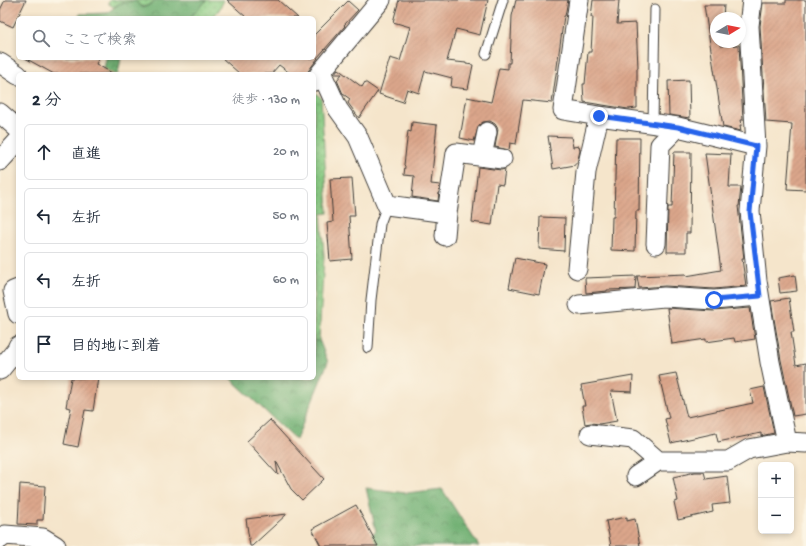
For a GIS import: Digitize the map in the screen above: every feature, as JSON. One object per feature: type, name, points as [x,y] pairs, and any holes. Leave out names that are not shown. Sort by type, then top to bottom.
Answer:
[{"type":"street","points":[[579,0],[563,110],[678,127],[756,146]]},
{"type":"street","points":[[752,0],[749,26],[756,146],[750,212],[770,362],[787,442]]},
{"type":"street","points":[[373,3],[318,77],[358,137],[387,205],[447,213]]},
{"type":"street","points":[[0,63],[16,74]]},
{"type":"street","points":[[0,113],[16,127]]},
{"type":"street","points":[[577,269],[586,172],[599,116]]},
{"type":"street","points":[[656,244],[660,145],[678,127]]},
{"type":"street","points":[[482,156],[487,132]]},
{"type":"street","points":[[0,161],[16,143]]},
{"type":"street","points":[[445,236],[456,153],[502,159]]},
{"type":"street","points":[[10,291],[16,308]]},
{"type":"street","points":[[579,305],[664,297],[714,300],[760,296]]},
{"type":"street","points":[[0,370],[16,351]]},
{"type":"street","points":[[590,434],[633,439],[658,461]]},
{"type":"street","points":[[636,476],[658,461],[728,461],[749,449],[787,442],[806,443]]},
{"type":"street","points":[[0,539],[5,535],[43,538],[56,546]]},
{"type":"lane","points":[[486,54],[503,0]]},
{"type":"lane","points":[[653,123],[654,9]]},
{"type":"lane","points":[[368,348],[371,300],[380,224],[387,205]]},
{"type":"green space","points":[[110,0],[155,0],[143,7],[120,3],[113,7],[108,3]]},
{"type":"green space","points":[[155,0],[207,0],[192,16],[79,16],[80,14],[107,13],[120,3],[135,1],[143,8],[153,3]]},
{"type":"green space","points":[[207,0],[224,0],[219,10],[212,16],[192,16]]},
{"type":"green space","points":[[106,60],[121,60],[118,72],[103,72]]},
{"type":"green space","points":[[316,93],[321,98],[328,213],[321,214],[324,256],[320,342],[316,341]]},
{"type":"green space","points":[[316,341],[320,342],[328,362],[296,440],[232,380],[316,380]]},
{"type":"green space","points":[[366,488],[406,493],[442,489],[479,546],[375,546],[370,535],[376,531]]},
{"type":"building","points":[[5,0],[26,0],[18,16],[16,16],[16,21],[13,27],[0,21],[0,10]]},
{"type":"building","points":[[227,0],[278,0],[296,16],[245,16]]},
{"type":"building","points":[[399,0],[488,0],[480,35],[456,29],[447,61],[473,65],[468,89],[451,87],[452,78],[425,71],[419,93],[407,89],[403,102],[379,94],[390,58],[400,61],[410,27],[393,22]]},
{"type":"building","points":[[516,0],[568,0],[564,16],[552,103],[523,100],[516,144],[510,143],[509,150],[495,147],[498,129],[495,124],[490,121],[483,122],[479,125],[474,141],[460,138],[467,97],[491,102],[499,68],[508,69],[508,63],[510,63],[512,16]]},
{"type":"building","points":[[593,0],[619,0],[617,24],[636,23],[638,68],[637,108],[628,109],[584,102],[583,84],[585,84],[588,52],[591,52],[593,17],[591,17]]},
{"type":"building","points":[[786,0],[806,0],[806,190],[787,189],[792,124],[766,122],[760,26],[763,3],[786,3]]},
{"type":"building","points":[[348,1],[358,10],[317,58],[318,58],[308,72],[288,72],[279,65],[273,72],[238,72],[224,60],[316,60],[316,33]]},
{"type":"building","points":[[704,5],[724,5],[723,12],[710,12],[710,44]]},
{"type":"building","points":[[711,48],[739,48],[743,120],[741,120],[742,125],[740,125],[741,131],[723,127]]},
{"type":"building","points":[[29,60],[98,60],[96,64],[110,72],[50,72]]},
{"type":"building","points":[[338,69],[362,87],[365,82],[378,91],[359,118],[348,103],[350,99],[343,94],[337,80],[342,74],[334,74]]},
{"type":"building","points":[[689,80],[690,118],[669,115],[668,81]]},
{"type":"building","points":[[412,122],[437,125],[431,184],[440,185],[438,201],[412,197],[414,176],[404,175],[408,131],[411,132]]},
{"type":"building","points":[[548,136],[571,137],[573,147],[579,146],[580,151],[577,163],[575,163],[575,165],[553,169]]},
{"type":"building","points":[[616,138],[640,138],[639,211],[636,211],[635,251],[611,250],[612,217],[614,217]]},
{"type":"building","points":[[674,152],[691,152],[690,233],[686,233],[686,252],[667,252],[668,207],[672,207]]},
{"type":"building","points":[[705,153],[731,154],[729,187],[741,187],[738,206],[744,259],[742,259],[746,286],[714,289],[665,286],[639,288],[637,276],[686,274],[686,276],[721,270]]},
{"type":"building","points":[[478,167],[501,170],[505,169],[503,185],[497,184],[492,225],[472,222]]},
{"type":"building","points":[[352,178],[355,216],[349,216],[352,259],[330,261],[327,223],[333,222],[330,179]]},
{"type":"building","points":[[540,217],[565,218],[564,251],[539,249]]},
{"type":"building","points":[[515,258],[545,264],[539,294],[509,288]]},
{"type":"building","points":[[795,275],[797,291],[780,293],[778,278]]},
{"type":"building","points":[[636,276],[635,289],[607,290],[586,293],[585,278]]},
{"type":"building","points":[[789,298],[794,332],[791,332],[796,365],[806,363],[806,414],[793,416],[781,360],[771,301]]},
{"type":"building","points":[[667,308],[713,311],[750,308],[755,339],[735,342],[734,338],[706,342],[706,339],[672,344]]},
{"type":"building","points":[[676,373],[687,417],[753,403],[750,390],[764,387],[774,433],[761,436],[761,433],[718,442],[716,433],[671,443],[665,419],[669,418],[659,376]]},
{"type":"building","points":[[633,376],[632,392],[611,391],[617,421],[599,424],[585,424],[582,406],[585,406],[581,385]]},
{"type":"building","points":[[71,380],[98,380],[93,411],[85,410],[78,447],[64,444],[71,408],[66,407]]},
{"type":"building","points":[[270,420],[324,479],[302,500],[291,489],[276,461],[278,475],[247,441]]},
{"type":"building","points":[[695,472],[704,472],[706,479],[727,476],[730,503],[712,505],[713,512],[678,520],[674,502],[678,501],[673,477]]},
{"type":"building","points":[[20,484],[45,486],[43,520],[37,520],[37,525],[18,524]]},
{"type":"building","points":[[356,505],[378,546],[321,546],[312,529]]},
{"type":"building","points":[[287,514],[252,546],[250,546],[246,519]]},
{"type":"building","points":[[627,517],[627,521],[635,519],[640,546],[611,546],[606,521]]},
{"type":"route","points":[[599,116],[678,127],[756,146],[750,212],[757,281],[760,296],[714,300]]}]
